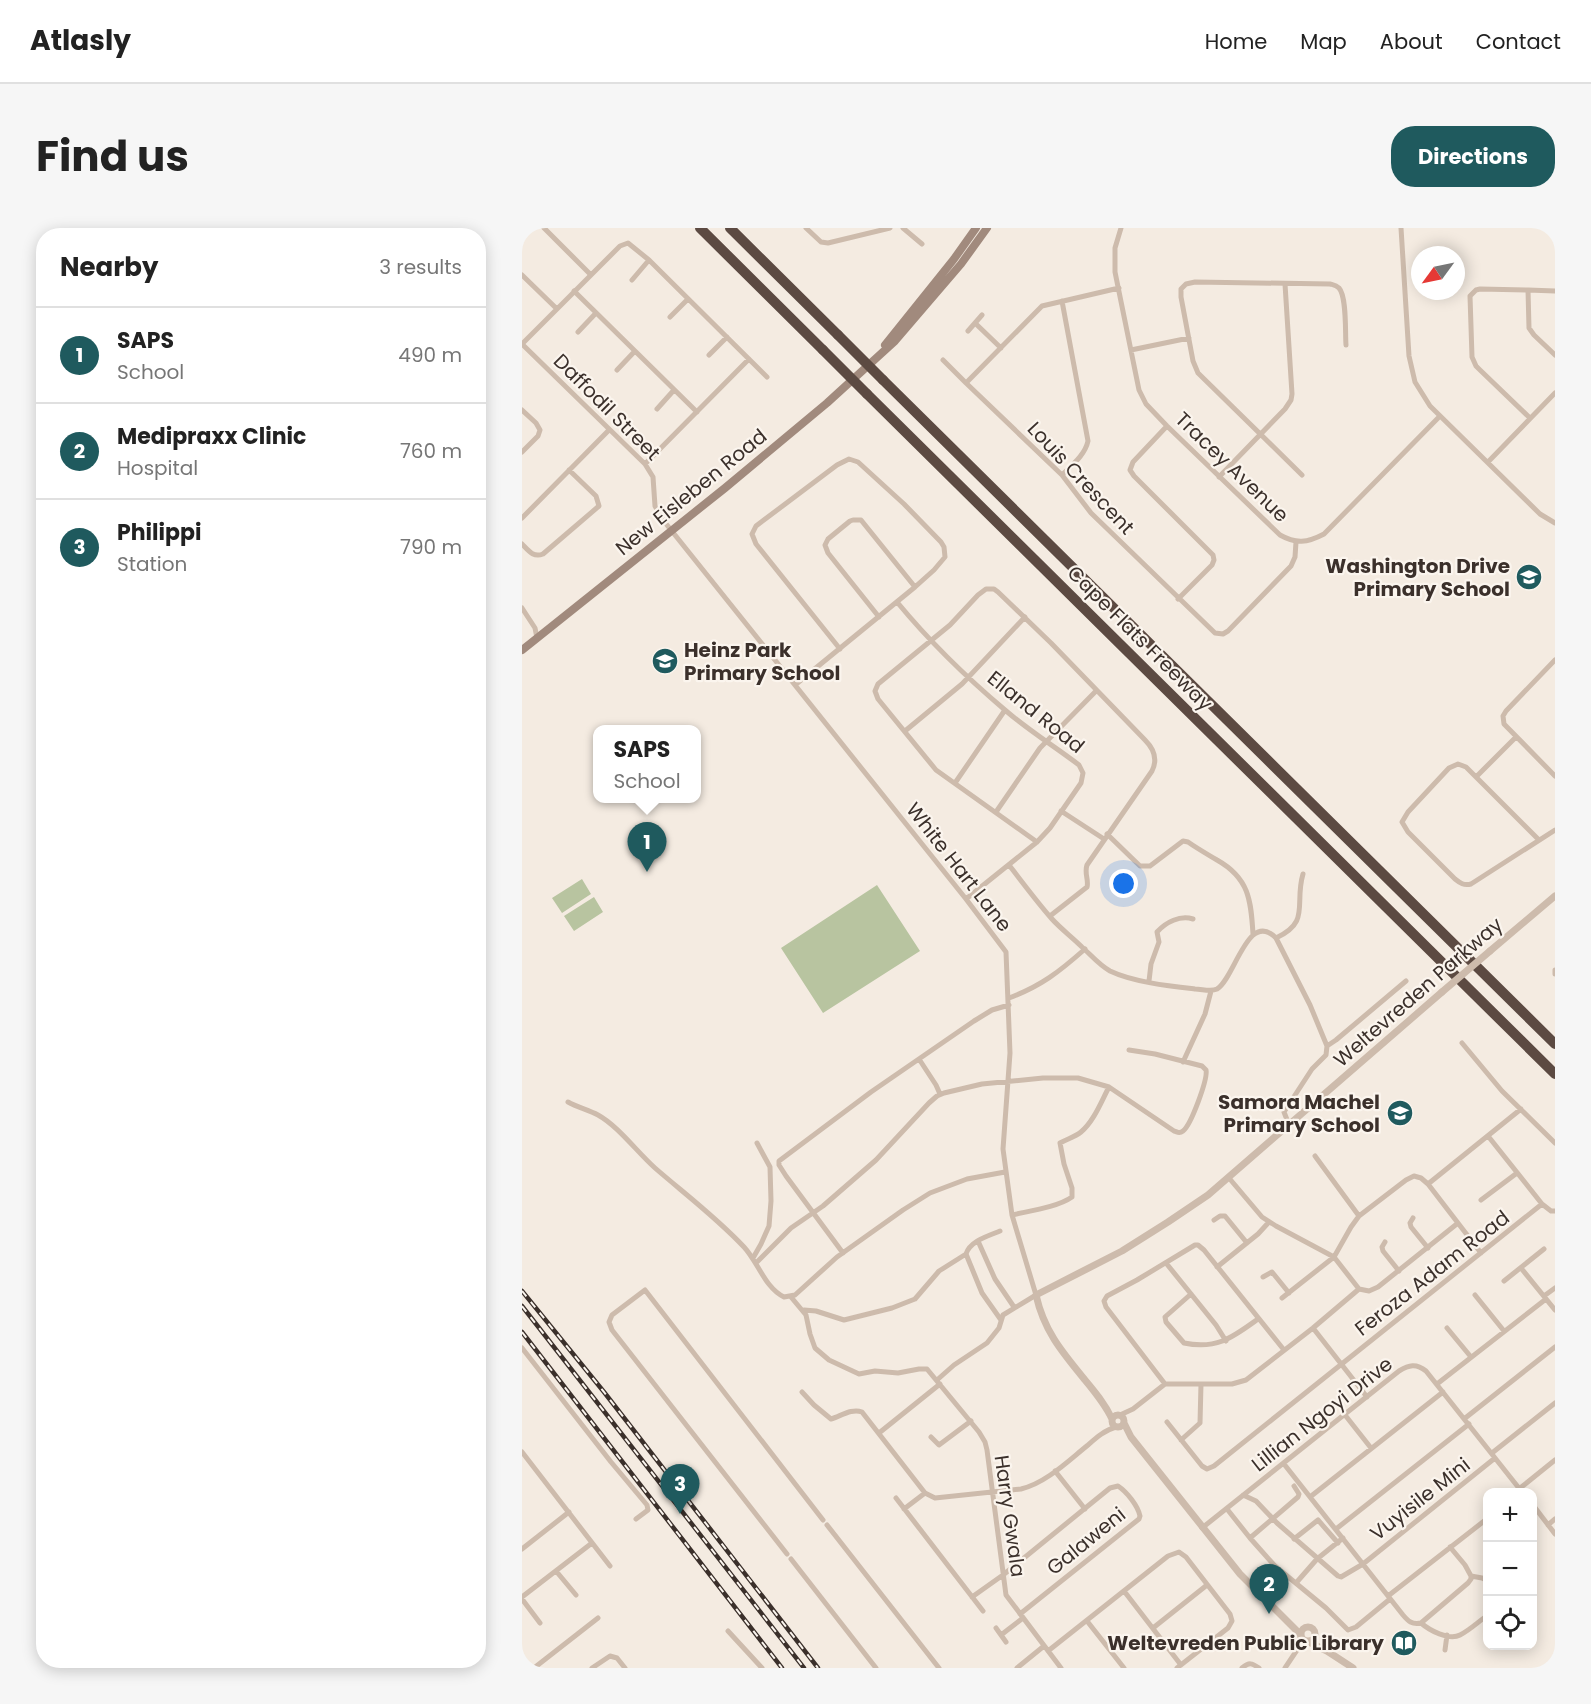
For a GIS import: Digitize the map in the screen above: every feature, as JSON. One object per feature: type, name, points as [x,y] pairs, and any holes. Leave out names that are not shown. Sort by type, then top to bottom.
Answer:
[{"type":"highway","name":"Cape Flats Freeway","points":[[699,228],[1555,1074]]},
{"type":"highway","name":"Cape Flats Freeway","points":[[730,228],[1555,1044]]},
{"type":"main road","name":"New Eisleben Road","points":[[877,356],[976,228]]},
{"type":"main road","name":"New Eisleben Road","points":[[522,650],[809,419],[895,341],[941,289],[987,228]]},
{"type":"street","points":[[544,228],[591,275]]},
{"type":"street","points":[[809,229],[821,242],[828,243],[890,228]]},
{"type":"street","points":[[903,228],[922,244]]},
{"type":"street","name":"Tracey Avenue","points":[[1121,228],[1114,257],[1142,398],[1152,411],[1274,531],[1296,542],[1317,538],[1332,526],[1440,416]]},
{"type":"street","points":[[1401,228],[1411,370],[1422,395],[1440,416],[1540,514],[1555,523]]},
{"type":"street","points":[[522,344],[620,246],[630,243],[766,377]]},
{"type":"street","points":[[632,280],[649,260]]},
{"type":"street","points":[[522,275],[557,309]]},
{"type":"street","points":[[1302,475],[1198,373],[1193,361],[1180,292],[1186,284],[1195,282],[1330,284],[1339,288],[1341,293],[1344,305],[1346,345]]},
{"type":"street","points":[[1219,477],[1289,405],[1291,400],[1285,284]]},
{"type":"street","points":[[966,383],[1042,306],[1119,288]]},
{"type":"street","points":[[1530,418],[1474,362],[1469,299],[1472,293],[1480,289],[1555,291]]},
{"type":"street","points":[[1528,290],[1529,328],[1555,355]]},
{"type":"street","points":[[574,291],[697,412]]},
{"type":"street","points":[[670,317],[688,299]]},
{"type":"street","points":[[1062,301],[1088,441],[1086,449],[1062,475]]},
{"type":"street","points":[[578,333],[596,312]]},
{"type":"street","points":[[968,331],[982,315]]},
{"type":"street","points":[[975,323],[1001,348]]},
{"type":"street","points":[[709,355],[727,337]]},
{"type":"street","points":[[1131,350],[1189,338]]},
{"type":"street","name":"Daffodil Street","points":[[522,344],[645,464],[653,477],[655,507],[672,530]]},
{"type":"street","points":[[616,370],[635,351]]},
{"type":"street","points":[[645,464],[749,359]]},
{"type":"street","name":"Louis Crescent","points":[[943,360],[1062,475],[1091,513],[1211,631],[1223,634],[1291,566],[1295,557],[1296,542]]},
{"type":"street","points":[[657,409],[674,390]]},
{"type":"street","points":[[1488,462],[1555,393]]},
{"type":"street","points":[[522,410],[540,430],[538,436],[522,452]]},
{"type":"street","points":[[1167,426],[1133,462],[1130,470],[1213,555],[1212,565],[1179,599]]},
{"type":"street","points":[[522,518],[609,430]]},
{"type":"street","points":[[795,685],[840,649],[915,587],[943,560],[944,547],[904,504],[853,459],[837,465],[756,526],[752,534],[756,544],[840,649]]},
{"type":"street","points":[[522,544],[532,554],[543,554],[599,506],[596,496],[569,470]]},
{"type":"street","points":[[879,617],[828,553],[825,545],[828,539],[850,521],[861,520],[915,587]]},
{"type":"street","name":"White Hart Lane","points":[[672,530],[1006,952],[1010,1053],[1003,1149],[1005,1172],[1012,1215],[1036,1295]]},
{"type":"street","points":[[1037,842],[936,770],[878,699],[875,691],[875,687],[950,625],[986,589],[998,592],[1051,643],[1151,746],[1155,756],[1152,771],[1087,865],[1085,869],[1087,887],[1048,914]]},
{"type":"street","name":"Elland Road","points":[[897,602],[930,641],[969,677],[1005,710],[1079,765],[1083,773],[1081,783],[1037,842],[966,899]]},
{"type":"street","points":[[522,608],[540,636]]},
{"type":"street","points":[[905,731],[969,677],[1025,618]]},
{"type":"street","points":[[1555,660],[1503,716],[1504,724],[1515,738],[1555,777]]},
{"type":"street","points":[[996,812],[1046,741],[1096,691]]},
{"type":"street","points":[[955,783],[1005,710]]},
{"type":"street","points":[[1476,777],[1515,738]]},
{"type":"street","points":[[1539,840],[1476,777],[1458,764],[1452,766],[1408,812],[1402,822],[1408,832],[1455,879],[1464,885],[1470,884],[1555,830]]},
{"type":"street","points":[[1061,811],[1106,837],[1140,866],[1149,866],[1183,841],[1226,866],[1245,885],[1249,896],[1253,934]]},
{"type":"street","points":[[1010,865],[1048,914],[1099,963],[1111,971],[1149,981],[1211,991],[1217,989],[1228,978],[1246,941],[1253,934],[1264,931],[1272,934],[1310,1005],[1327,1046],[1326,1055],[1312,1069],[1284,1112],[1289,1125]]},
{"type":"street","points":[[1276,938],[1292,929],[1298,920],[1300,884],[1303,874]]},
{"type":"street","name":"Weltevreden Parkway","points":[[1036,1295],[1122,1251],[1230,1178],[1555,896]]},
{"type":"street","points":[[1149,981],[1151,964],[1159,942],[1157,932],[1164,925],[1177,919],[1186,917],[1193,919]]},
{"type":"street","points":[[1009,998],[1043,983],[1085,949]]},
{"type":"street","points":[[1327,1046],[1406,981]]},
{"type":"street","points":[[1183,1062],[1205,1014],[1211,991]]},
{"type":"street","points":[[769,1165],[779,1161],[870,1092],[986,1013],[1009,1005]]},
{"type":"street","points":[[1462,1043],[1494,1082],[1555,1143]]},
{"type":"street","points":[[755,1261],[791,1228],[813,1214],[878,1157],[940,1094],[966,1087],[1008,1081],[1078,1078],[1109,1087],[1174,1131],[1181,1132],[1188,1125],[1207,1073],[1206,1070],[1202,1066],[1129,1050]]},
{"type":"street","points":[[919,1059],[940,1094]]},
{"type":"street","points":[[1012,1215],[1056,1204],[1072,1197],[1072,1188],[1060,1143],[1077,1135],[1085,1128],[1109,1087]]},
{"type":"street","points":[[568,1102],[597,1114],[605,1120],[727,1231],[755,1261],[778,1294],[784,1297],[791,1297],[799,1292],[828,1264],[930,1193],[966,1179],[1005,1172]]},
{"type":"street","points":[[1428,1184],[1521,1109]]},
{"type":"street","points":[[1488,1136],[1542,1204],[1553,1211]]},
{"type":"street","points":[[755,1261],[770,1219],[771,1193],[769,1165],[757,1143]]},
{"type":"street","points":[[1315,1156],[1359,1216]]},
{"type":"street","points":[[779,1161],[780,1168],[843,1253]]},
{"type":"street","points":[[1481,1200],[1517,1173]]},
{"type":"street","points":[[1282,1298],[1334,1257],[1359,1216],[1406,1179],[1414,1176],[1428,1184],[1481,1253]]},
{"type":"street","points":[[1230,1178],[1254,1209],[1269,1222],[1334,1257],[1359,1289],[1369,1291],[1374,1290],[1399,1271],[1458,1223]]},
{"type":"street","name":"Feroza Adam Road","points":[[1181,1440],[1202,1466],[1207,1469],[1214,1466],[1542,1204]]},
{"type":"street","points":[[1214,1220],[1225,1216],[1247,1243]]},
{"type":"street","points":[[1413,1218],[1410,1223],[1411,1227],[1428,1248]]},
{"type":"street","points":[[1217,1267],[1269,1222]]},
{"type":"street","points":[[791,1297],[804,1310],[848,1320],[892,1308],[915,1299],[939,1271],[966,1254],[968,1249],[978,1241],[1000,1231]]},
{"type":"street","points":[[978,1241],[995,1279],[1014,1308]]},
{"type":"street","points":[[1385,1242],[1382,1249],[1399,1271]]},
{"type":"street","points":[[1165,1384],[1106,1307],[1104,1300],[1107,1296],[1198,1245],[1284,1350]]},
{"type":"street","points":[[1504,1281],[1544,1249]]},
{"type":"street","points":[[966,1254],[982,1293],[1001,1320]]},
{"type":"street","points":[[1166,1263],[1216,1325],[1226,1341]]},
{"type":"street","points":[[1521,1268],[1555,1310]]},
{"type":"street","points":[[1263,1277],[1270,1272],[1273,1273],[1289,1293]]},
{"type":"street","points":[[1437,1384],[1555,1288]]},
{"type":"street","points":[[802,1392],[831,1419],[856,1410],[862,1412],[925,1493],[933,1498],[1027,1488],[1055,1471],[1165,1384],[1242,1382],[1359,1289]]},
{"type":"street","points":[[876,1668],[612,1330],[609,1322],[612,1315],[645,1290],[939,1668]]},
{"type":"street","points":[[1191,1294],[1165,1317],[1184,1343],[1214,1344],[1226,1341],[1258,1318]]},
{"type":"street","points":[[879,1433],[938,1382],[954,1365],[987,1342],[999,1328],[1003,1315],[1036,1295],[1043,1318],[1053,1338],[1202,1528],[1251,1586],[1286,1618],[1301,1638],[1353,1668]]},
{"type":"street","points":[[1475,1295],[1504,1331]]},
{"type":"street","name":"Harry Gwala","points":[[804,1310],[815,1348],[829,1360],[859,1374],[874,1371],[898,1373],[919,1369],[927,1370],[971,1421],[985,1442],[1006,1595],[1061,1668]]},
{"type":"street","points":[[1312,1328],[1367,1397]]},
{"type":"street","points":[[1447,1328],[1471,1357]]},
{"type":"street","points":[[1464,1419],[1555,1347]]},
{"type":"street","points":[[522,1348],[647,1506],[648,1510],[636,1519]]},
{"type":"street","name":"Lillian Ngoyi Drive","points":[[1202,1528],[1409,1365],[1422,1368],[1437,1384],[1519,1488]]},
{"type":"street","points":[[1167,1422],[1181,1440],[1200,1423],[1200,1384]]},
{"type":"street","points":[[1310,1497],[1443,1392]]},
{"type":"street","name":"Vuyisile Mini","points":[[1317,1559],[1340,1577],[1363,1564],[1555,1403]]},
{"type":"street","points":[[1346,1415],[1371,1448]]},
{"type":"street","points":[[931,1437],[939,1445],[971,1421]]},
{"type":"street","points":[[1336,1529],[1469,1425]]},
{"type":"street","points":[[522,1452],[610,1566]]},
{"type":"street","points":[[1524,1488],[1555,1460]]},
{"type":"street","points":[[1284,1464],[1336,1529],[1341,1540]]},
{"type":"street","points":[[1055,1471],[1085,1509]]},
{"type":"street","name":"Galaweni","points":[[972,1597],[1003,1575],[1110,1488],[1118,1486],[1122,1489],[1139,1511],[1140,1516],[1021,1616]]},
{"type":"street","points":[[1250,1538],[1299,1496],[1294,1486]]},
{"type":"street","points":[[904,1509],[925,1493]]},
{"type":"street","points":[[1243,1496],[1256,1501],[1317,1559]]},
{"type":"street","points":[[896,1498],[982,1611]]},
{"type":"street","points":[[1227,1509],[1275,1566],[1348,1630],[1356,1627],[1483,1522]]},
{"type":"street","points":[[1537,1511],[1555,1534]]},
{"type":"street","points":[[522,1549],[569,1512]]},
{"type":"street","points":[[1548,1525],[1555,1519]]},
{"type":"street","points":[[1294,1539],[1317,1520],[1321,1521],[1363,1564],[1409,1622],[1416,1624],[1421,1623],[1471,1579],[1465,1565],[1450,1547]]},
{"type":"street","points":[[1296,1583],[1317,1559],[1341,1540]]},
{"type":"street","points":[[540,1623],[522,1598],[592,1543]]},
{"type":"street","points":[[1048,1651],[1168,1556],[1179,1552],[1186,1557],[1208,1585],[1230,1614],[1232,1621],[1228,1628],[1179,1666],[1124,1591]]},
{"type":"street","points":[[1251,1586],[1275,1566]]},
{"type":"street","points":[[556,1571],[576,1595]]},
{"type":"street","points":[[1471,1576],[1483,1578]]},
{"type":"street","points":[[1153,1628],[1208,1585]]},
{"type":"street","points":[[1001,1635],[1021,1616]]},
{"type":"street","points":[[534,1668],[598,1618]]},
{"type":"street","points":[[1286,1618],[1312,1628],[1327,1651]]},
{"type":"street","points":[[1421,1623],[1432,1631],[1459,1636],[1483,1619]]},
{"type":"street","points":[[1087,1621],[1124,1668]]},
{"type":"street","points":[[1285,1668],[1300,1644],[1300,1634],[1307,1627]]},
{"type":"street","points":[[996,1628],[1006,1642]]},
{"type":"street","points":[[728,1631],[762,1668]]},
{"type":"street","points":[[1296,1651],[1314,1639],[1315,1634]]},
{"type":"street","points":[[1445,1650],[1447,1635]]},
{"type":"street","points":[[1017,1668],[1044,1646]]},
{"type":"street","points":[[592,1668],[610,1656],[617,1658],[625,1668]]},
{"type":"street","points":[[1242,1668],[1251,1663],[1259,1668]]},
{"type":"green space","points":[[582,879],[591,894],[562,913],[552,898]]},
{"type":"green space","points":[[877,885],[920,951],[823,1013],[781,948]]},
{"type":"green space","points":[[594,897],[603,912],[574,931],[564,916]]},
{"type":"railway","points":[[522,1291],[604,1392],[818,1668]]},
{"type":"railway","points":[[522,1306],[804,1668]]},
{"type":"railway","points":[[522,1332],[782,1668]]},
{"type":"place","name":"Washington Drive Primary School","points":[[1529,577]]},
{"type":"place","name":"Heinz Park Primary School","points":[[665,661]]},
{"type":"place","name":"SAPS","points":[[647,872]]},
{"type":"place","name":"Samora Machel Primary School","points":[[1400,1113]]},
{"type":"place","name":"Philippi","points":[[680,1514]]},
{"type":"place","name":"Medipraxx Clinic","points":[[1269,1614]]},
{"type":"place","name":"Weltevreden Public Library","points":[[1404,1643]]}]
